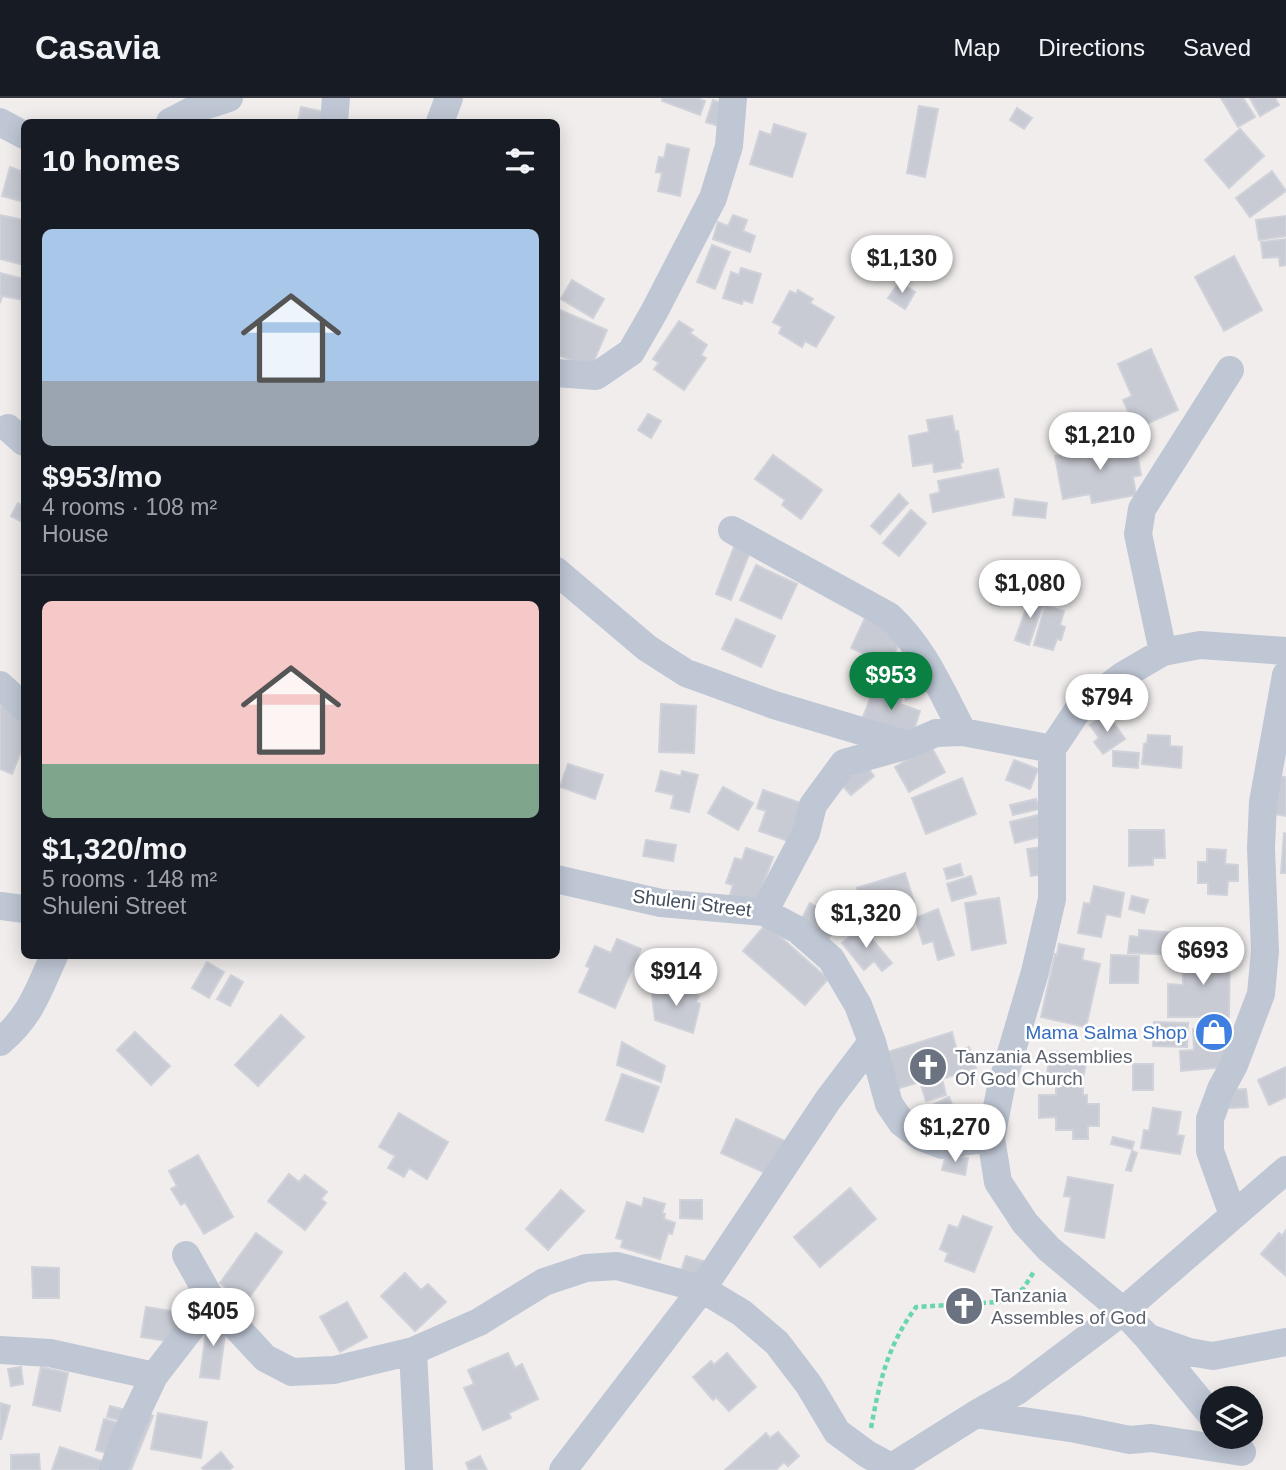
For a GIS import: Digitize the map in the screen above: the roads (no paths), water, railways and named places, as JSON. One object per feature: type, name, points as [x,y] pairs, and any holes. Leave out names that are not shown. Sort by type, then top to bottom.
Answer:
[{"type":"street","points":[[176,119],[195,109],[229,98]]},
{"type":"street","points":[[334,119],[336,98]]},
{"type":"street","points":[[441,119],[449,98]]},
{"type":"street","points":[[560,373],[596,376],[631,352],[713,198],[729,146],[733,98]]},
{"type":"street","points":[[0,122],[21,133]]},
{"type":"street","points":[[1163,652],[1138,534],[1142,509],[1230,370]]},
{"type":"street","points":[[732,530],[889,616],[906,632],[921,653],[963,732]]},
{"type":"street","points":[[560,574],[647,648],[686,673],[774,705],[908,745]]},
{"type":"street","points":[[1200,1401],[1123,1311],[1049,1249],[1024,1223],[998,1182],[991,1138],[1001,1087],[1035,972],[1052,899],[1052,749],[1079,710],[1122,676],[1163,652],[1200,645],[1286,651]]},
{"type":"street","points":[[1233,1215],[1210,1151],[1210,1119],[1261,994],[1265,951],[1261,848],[1263,802],[1286,674]]},
{"type":"street","points":[[0,685],[21,704]]},
{"type":"street","points":[[764,912],[806,833],[813,805],[844,763],[908,745],[936,733],[963,732],[1052,749]]},
{"type":"street","name":"Shuleni Street","points":[[560,880],[661,902],[764,912],[798,930],[831,959],[858,1005],[872,1042],[889,1104],[902,1123],[921,1137],[942,1145],[991,1138]]},
{"type":"street","points":[[0,906],[21,909]]},
{"type":"street","points":[[0,1042],[12,1032],[32,1007],[53,959]]},
{"type":"street","points":[[563,1470],[702,1289],[821,1111],[872,1042]]},
{"type":"street","points":[[186,1255],[212,1301],[265,1358],[292,1372],[334,1370],[413,1351],[479,1322],[544,1282],[586,1268],[617,1266],[702,1289],[742,1313],[777,1343],[809,1385],[837,1432],[882,1463],[1017,1391],[1123,1311],[1286,1170]]},
{"type":"street","points":[[113,1470],[125,1437],[154,1376],[212,1301]]},
{"type":"street","points":[[1148,1338],[1189,1352],[1213,1356],[1286,1342]]},
{"type":"street","points":[[0,1350],[50,1353],[154,1376]]},
{"type":"street","points":[[413,1351],[419,1470]]},
{"type":"street","points":[[976,1414],[1130,1440],[1151,1438],[1241,1453]]},
{"type":"place","name":"Mama Salma Shop","points":[[1214,1032]]},
{"type":"place","name":"Tanzania Assemblies Of God Church","points":[[928,1067]]},
{"type":"place","name":"Tanzania Assembles of God","points":[[964,1306]]}]
